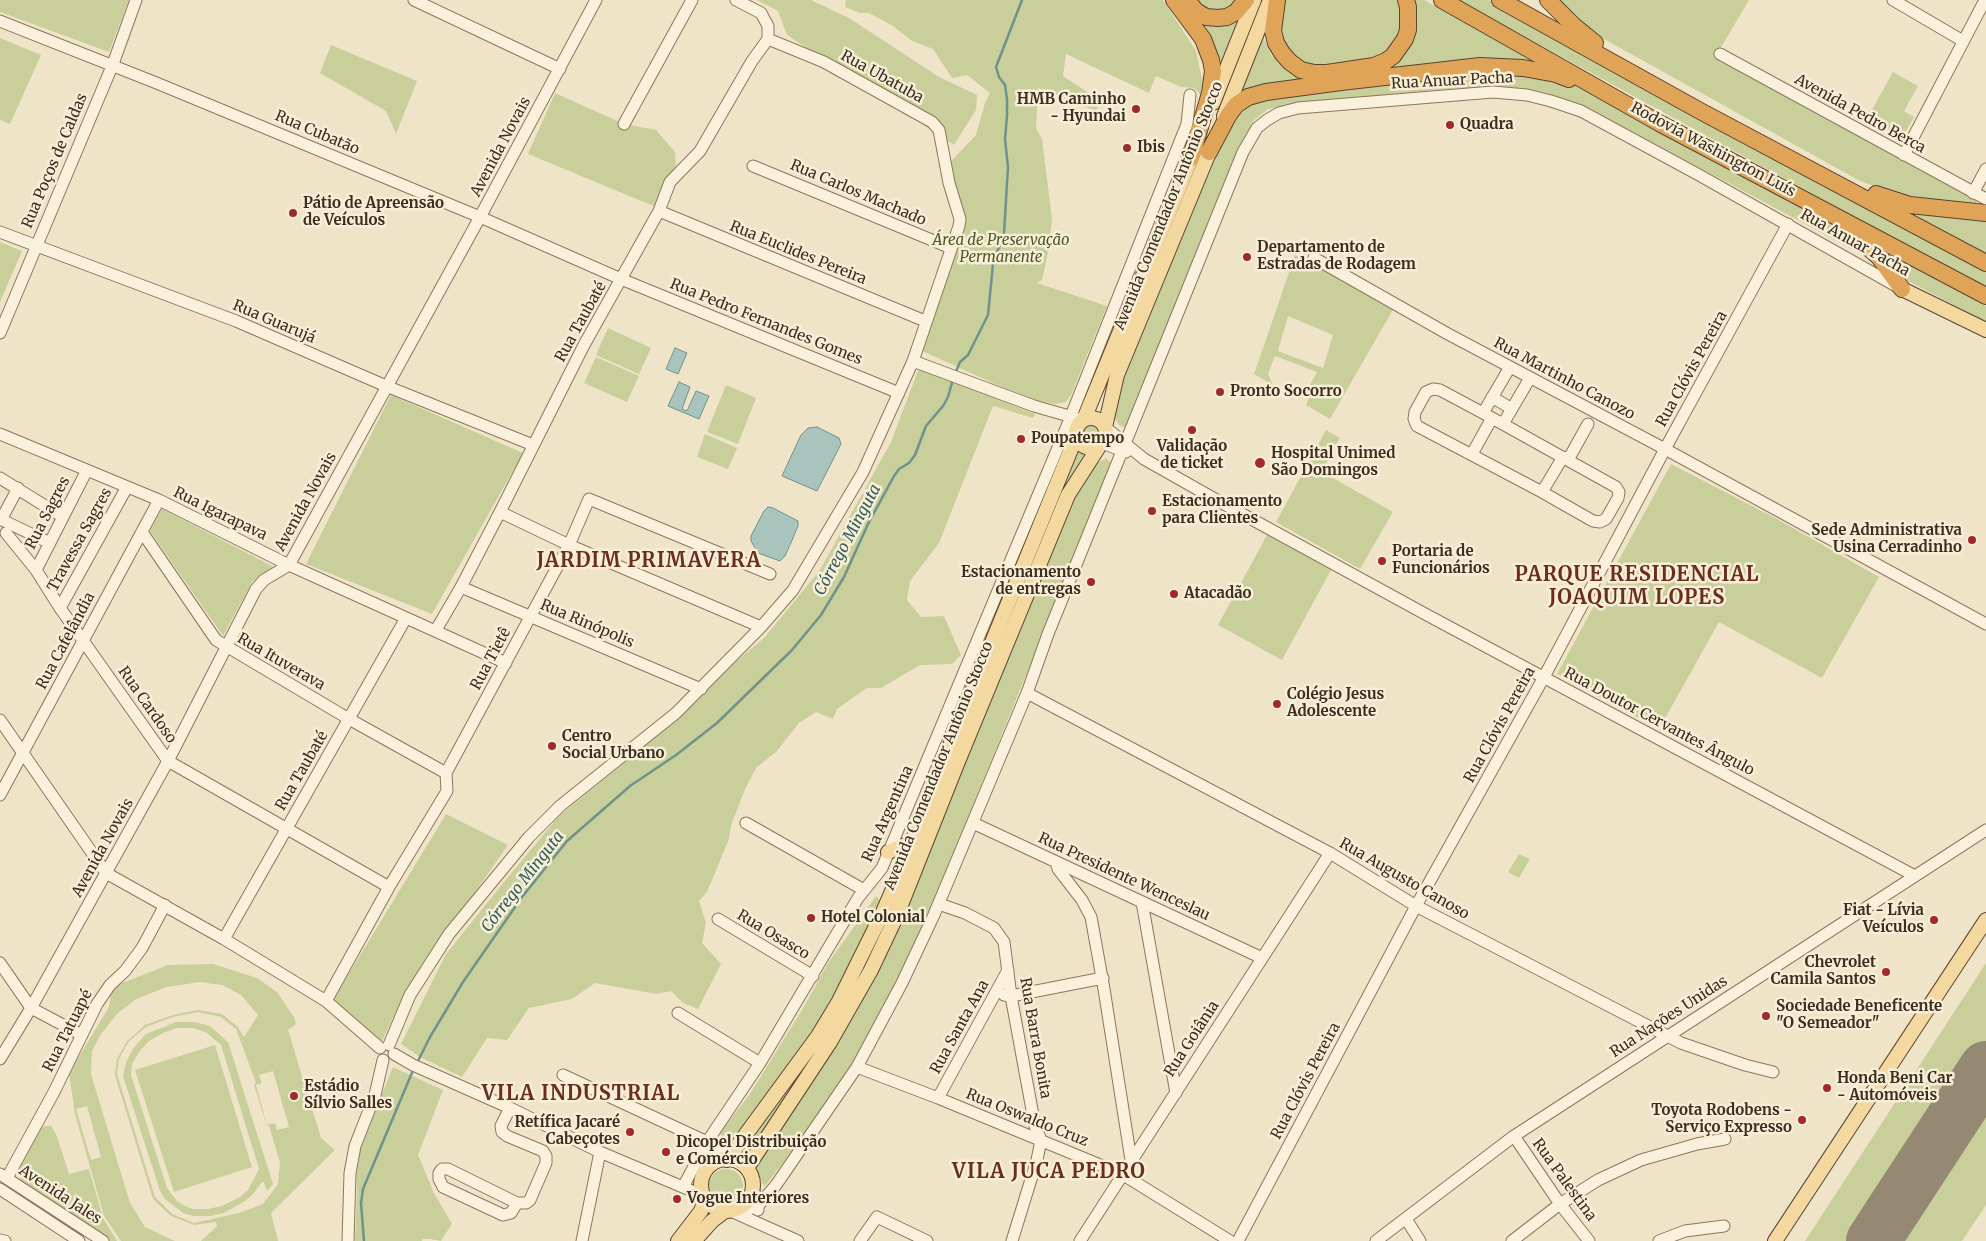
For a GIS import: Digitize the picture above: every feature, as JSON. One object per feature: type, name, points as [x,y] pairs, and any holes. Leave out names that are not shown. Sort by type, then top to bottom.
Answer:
[{"type":"highway","points":[[1174,0],[1203,39],[1210,54],[1213,71],[1210,93],[1191,158]]},
{"type":"highway","points":[[1187,0],[1196,11],[1206,16],[1218,18],[1227,17],[1236,12],[1246,0]]},
{"type":"highway","points":[[1277,0],[1273,31],[1276,43],[1282,53],[1290,62],[1302,70],[1326,73],[1374,66],[1386,62],[1393,56],[1403,43],[1408,30],[1408,7],[1406,0]]},
{"type":"highway","name":"Rodovia Washington Luís","points":[[1442,0],[1661,124],[1986,296]]},
{"type":"highway","name":"Rodovia Washington Luís","points":[[1500,0],[1702,112],[1986,263]]},
{"type":"highway","points":[[1548,0],[1558,12],[1586,36],[1702,112]]},
{"type":"highway","points":[[1209,152],[1228,116],[1236,105],[1248,97],[1292,88],[1459,67],[1516,67],[1556,74],[1661,124]]},
{"type":"highway","points":[[1795,160],[1811,163],[1893,200],[1918,206],[1969,210],[1982,200]]},
{"type":"highway","points":[[1780,186],[1869,246],[1893,274],[1902,289]]},
{"type":"main road","name":"Avenida Comendador Antônio Stocco","points":[[723,1160],[818,1036],[838,1003],[897,880],[1076,425],[1191,158],[1254,0]]},
{"type":"main road","name":"Avenida Comendador Antônio Stocco","points":[[1105,427],[1117,375],[1270,0]]},
{"type":"main road","name":"Rua Anuar Pacha","points":[[1902,289],[1986,330]]},
{"type":"main road","points":[[1091,417],[1098,419],[1105,427],[1106,435],[1101,444],[1092,448],[1084,446],[1076,425],[1091,417]]},
{"type":"main road","name":"Avenida Comendador Antônio Stocco","points":[[747,1168],[830,1042],[872,970],[897,915],[1068,495],[1101,444]]},
{"type":"main road","points":[[888,852],[910,843]]},
{"type":"main road","points":[[1775,1241],[1986,920]]},
{"type":"main road","points":[[1786,1241],[1986,937]]},
{"type":"main road","points":[[678,1241],[701,1211],[704,1197],[701,1185],[704,1173],[708,1168],[723,1160],[735,1161],[747,1168],[752,1180],[752,1189],[744,1204],[729,1210],[712,1221],[694,1241]]},
{"type":"main road","points":[[704,1197],[714,1207],[729,1210]]},
{"type":"street","name":"Rua Poços de Caldas","points":[[0,333],[113,64],[136,0]]},
{"type":"street","points":[[414,0],[560,69]]},
{"type":"street","name":"Avenida Novais","points":[[0,1059],[31,1008],[168,762],[256,589],[264,580],[289,565],[480,217],[596,0]]},
{"type":"street","points":[[624,124],[692,0]]},
{"type":"street","points":[[736,0],[761,13],[768,26],[768,39]]},
{"type":"street","points":[[1904,155],[1985,0]]},
{"type":"street","points":[[1897,1],[1963,41]]},
{"type":"street","name":"Rua Cubatão","points":[[0,21],[113,64],[480,217],[621,279]]},
{"type":"street","name":"Rua Taubaté","points":[[436,630],[500,512],[584,345],[659,212],[670,182],[700,151],[752,61],[768,39]]},
{"type":"street","name":"Rua Ubatuba","points":[[768,39],[824,62],[932,122],[939,130],[948,183],[960,219],[951,248]]},
{"type":"street","name":"Avenida Pedro Berca","points":[[1720,54],[1982,200]]},
{"type":"street","name":"Rua Anuar Pacha","points":[[1123,447],[1243,152],[1257,128],[1266,120],[1279,113],[1298,108],[1493,92],[1527,95],[1551,101],[1579,110],[1788,224],[1902,289]]},
{"type":"street","name":"Rua Argentina","points":[[684,1187],[707,1142],[760,1063],[864,890],[882,868],[952,702],[1076,425],[1186,124],[1190,95]]},
{"type":"street","name":"Rua Carlos Machado","points":[[753,166],[951,248]]},
{"type":"street","points":[[1982,200],[1986,169]]},
{"type":"street","name":"Rua Euclides Pereira","points":[[659,212],[926,322]]},
{"type":"street","name":"Rua Clóvis Pereira","points":[[1238,1241],[1416,906],[1544,677],[1665,449],[1788,224]]},
{"type":"street","name":"Rua Guarujá","points":[[0,232],[236,321],[386,386],[533,445]]},
{"type":"street","points":[[348,1241],[350,1173],[355,1146],[375,1095],[383,1060],[378,1055],[388,1049],[410,995],[448,934],[529,837],[560,806],[676,713],[761,627],[793,590],[863,472],[913,361],[951,248]]},
{"type":"street","name":"Rua Martinho Canozo","points":[[1314,258],[1448,334],[1665,449],[1986,624]]},
{"type":"street","name":"Rua Pedro Fernandes Gomes","points":[[621,279],[899,393]]},
{"type":"street","points":[[913,361],[1034,406],[1076,425]]},
{"type":"street","points":[[1472,454],[1492,397],[1510,367]]},
{"type":"street","points":[[1503,424],[1530,378]]},
{"type":"street","points":[[1433,389],[1440,390],[1503,424],[1616,486],[1619,492],[1618,498],[1606,519],[1600,522],[1593,521],[1417,426],[1414,419],[1415,412],[1426,392],[1433,389]]},
{"type":"street","points":[[1492,397],[1512,409]]},
{"type":"street","points":[[1542,492],[1588,424]]},
{"type":"street","name":"Rua Doutor Cervantes Ângulo","points":[[1105,427],[1123,447],[1144,459],[1427,615],[1915,876]]},
{"type":"street","name":"Rua Igarapava","points":[[0,434],[159,500],[289,565],[506,663]]},
{"type":"street","points":[[729,1210],[744,1211],[758,1206],[776,1185],[856,1067],[902,982],[939,904],[1027,693],[1048,634],[1123,447],[1101,444]]},
{"type":"street","name":"Rua Sagres","points":[[36,570],[87,470]]},
{"type":"street","points":[[0,478],[63,517]]},
{"type":"street","name":"Travessa Sagres","points":[[60,608],[127,487]]},
{"type":"street","points":[[18,488],[3,527],[50,543]]},
{"type":"street","name":"Rua Tietê","points":[[326,1001],[389,887],[447,791],[446,773],[569,544],[590,499],[770,574]]},
{"type":"street","name":"Rua Cafelândia","points":[[0,795],[24,754],[159,500]]},
{"type":"street","points":[[500,512],[761,627]]},
{"type":"street","name":"Rua Cardoso","points":[[3,527],[36,570],[60,608],[168,762],[389,887]]},
{"type":"street","name":"Rua Ituverava","points":[[142,532],[216,640],[226,648],[446,773]]},
{"type":"street","name":"Rua Rinópolis","points":[[461,587],[700,689]]},
{"type":"street","name":"Rua Taubaté","points":[[224,939],[406,618]]},
{"type":"street","name":"Rua Augusto Canoso","points":[[1027,693],[1330,853],[1416,906],[1681,1044],[1745,1066],[1773,1072]]},
{"type":"street","points":[[0,720],[106,873],[224,939],[326,1001],[388,1049],[416,1066],[510,1108],[600,1152],[704,1197]]},
{"type":"street","points":[[746,823],[864,890]]},
{"type":"street","name":"Rua Presidente Wenceslau","points":[[973,823],[1262,958]]},
{"type":"street","name":"Rua Nações Unidas","points":[[1376,1241],[1514,1136],[1986,830]]},
{"type":"street","name":"Rua Goiânia","points":[[1080,1241],[1330,853]]},
{"type":"street","points":[[1056,862],[1058,869],[1082,900],[1090,917],[1103,978],[1131,1160]]},
{"type":"street","points":[[1142,902],[1176,1092]]},
{"type":"street","name":"Rua Barra Bonita","points":[[939,904],[965,913],[994,928],[1004,942],[1011,996],[1035,1126],[1041,1140]]},
{"type":"street","name":"Rua Tatuapé","points":[[3,1176],[54,1092],[101,998],[142,948],[165,905]]},
{"type":"street","name":"Rua Osasco","points":[[718,919],[812,976]]},
{"type":"street","points":[[0,963],[31,1008],[82,1035]]},
{"type":"street","name":"Rua Santa Ana","points":[[938,1098],[1008,970]]},
{"type":"street","points":[[991,1001],[998,995],[1011,996],[1103,978]]},
{"type":"street","points":[[678,1013],[760,1063]]},
{"type":"street","name":"Rua Oswaldo Cruz","points":[[856,1067],[938,1098],[1122,1174],[1230,1241]]},
{"type":"street","points":[[563,1075],[707,1142],[720,1150],[723,1160],[710,1158],[696,1162]]},
{"type":"street","points":[[510,1108],[501,1126],[502,1132],[506,1136],[543,1150],[546,1156],[546,1163],[530,1200],[526,1203],[517,1203],[448,1169],[442,1170],[439,1173],[439,1179],[443,1187],[503,1215],[511,1213],[517,1203]]},
{"type":"street","name":"Rua Palestina","points":[[1514,1136],[1560,1204],[1590,1241]]},
{"type":"street","points":[[1512,1241],[1560,1204],[1598,1180],[1641,1160],[1697,1144],[1725,1139]]},
{"type":"street","points":[[1012,1241],[1037,1160],[1041,1140]]},
{"type":"street","points":[[582,1241],[600,1152]]},
{"type":"street","name":"Avenida Jales","points":[[3,1176],[103,1241]]},
{"type":"street","name":"Avenida Jales","points":[[0,1189],[75,1240]]},
{"type":"street","points":[[752,1189],[756,1194],[758,1224]]},
{"type":"street","points":[[729,1210],[790,1240]]},
{"type":"street","points":[[860,1241],[877,1217],[927,1241]]},
{"type":"street","points":[[1406,1219],[1420,1241]]},
{"type":"street","points":[[73,1222],[75,1240]]},
{"type":"street","points":[[1659,1241],[1686,1231],[1724,1226]]},
{"type":"street","points":[[0,1240],[5,1241]]},
{"type":"green space","points":[[0,0],[129,0],[109,52],[0,12]]},
{"type":"green space","points":[[757,0],[811,0],[849,18],[939,77],[977,95],[976,110],[954,145],[787,35],[778,11]]},
{"type":"green space","name":"Área de Preservação Permanente","points":[[846,0],[1163,0],[1196,51],[1202,79],[1201,95],[1194,88],[1181,87],[1156,76],[1149,93],[1066,54],[1063,76],[1101,101],[1096,111],[1038,88],[1036,128],[1042,139],[1052,219],[1049,248],[1042,280],[1037,283],[1107,306],[1071,395],[1066,402],[1055,404],[1036,400],[995,384],[920,350],[962,223],[951,161],[976,135],[985,103],[990,93],[967,75],[952,78],[933,49],[912,41],[893,26],[869,13],[860,13],[845,7]]},
{"type":"green space","points":[[1193,0],[1241,0],[1230,11],[1212,13]]},
{"type":"green space","points":[[1282,0],[1401,0],[1406,20],[1390,55],[1370,63],[1306,68],[1279,40]]},
{"type":"green space","points":[[1411,0],[1424,0],[1544,66],[1233,99],[1265,21],[1264,39],[1272,56],[1286,68],[1303,77],[1403,51]]},
{"type":"green space","points":[[1458,0],[1489,0],[1986,271],[1986,289]]},
{"type":"green space","points":[[1560,0],[1749,0],[1717,54],[1975,198],[1977,201],[1973,205],[1905,198],[1860,181],[1595,34]]},
{"type":"green space","points":[[1189,9],[1244,13],[1218,80]]},
{"type":"green space","points":[[0,38],[41,55],[10,124],[0,120]]},
{"type":"green space","points":[[331,45],[417,81],[396,134],[386,111],[320,73]]},
{"type":"green space","points":[[1493,70],[1576,84],[1841,229],[1873,256],[1872,260],[1583,105],[1543,92],[1507,87],[1459,88],[1328,100],[1268,109],[1254,120],[1245,137],[1129,424],[1125,428],[1119,425],[1114,417],[1122,377],[1211,157],[1220,151],[1239,115],[1249,106],[1260,101]]},
{"type":"green space","points":[[1893,72],[1918,86],[1904,111],[1914,117],[1902,138],[1867,119]]},
{"type":"green space","points":[[555,93],[624,124],[656,130],[675,152],[676,171],[656,207],[528,154]]},
{"type":"green space","points":[[1902,207],[1986,219],[1986,254],[1936,227]]},
{"type":"green space","points":[[0,242],[22,251],[0,302]]},
{"type":"green space","points":[[1886,252],[1986,306],[1986,322],[1908,281]]},
{"type":"green space","points":[[1295,255],[1394,308],[1330,419],[1306,405],[1313,387],[1310,385],[1317,372],[1275,356],[1268,374],[1273,385],[1254,374]],"holes":[[[1288,316],[1333,335],[1323,368],[1278,351]]]},
{"type":"green space","points":[[608,328],[651,348],[639,374],[596,355]]},
{"type":"green space","points":[[596,357],[639,376],[627,402],[584,383]]},
{"type":"green space","points":[[919,368],[1035,414],[1033,418],[993,406],[939,543],[910,581],[907,600],[921,617],[944,616],[961,655],[952,664],[920,665],[881,688],[867,688],[837,709],[833,719],[816,712],[799,723],[776,752],[756,768],[746,787],[731,825],[729,839],[707,892],[699,901],[706,923],[702,943],[721,964],[698,1009],[683,1003],[671,991],[656,994],[595,983],[572,999],[529,1008],[507,1040],[487,1038],[462,1077],[420,1057],[401,1044],[446,954],[559,816],[640,750],[692,698],[764,638],[820,570],[891,442]]},
{"type":"green space","points":[[726,385],[756,398],[738,444],[707,432]]},
{"type":"green space","points":[[391,395],[523,453],[432,614],[306,564]]},
{"type":"green space","points":[[1085,425],[1093,425],[1098,430],[1096,441],[1085,443],[1080,438],[1080,430]]},
{"type":"green space","points":[[1326,430],[1340,438],[1322,472],[1393,512],[1360,569],[1276,522]]},
{"type":"green space","points":[[705,434],[737,448],[728,469],[697,457]]},
{"type":"green space","points":[[1076,445],[1089,452],[1065,486],[1050,519],[901,892],[871,958],[826,1037],[746,1161],[735,1153],[846,997]]},
{"type":"green space","points":[[1106,458],[1111,466],[930,911],[900,976],[856,1057],[804,1135],[765,1186],[757,1179],[756,1165],[928,853],[1073,497],[1096,464]]},
{"type":"green space","points":[[1671,464],[1777,519],[1879,577],[1822,678],[1719,622],[1659,729],[1557,674]]},
{"type":"green space","points":[[162,509],[274,567],[252,582],[223,636],[150,531]]},
{"type":"green space","points":[[1267,535],[1331,570],[1282,660],[1218,625]]},
{"type":"green space","points":[[446,814],[508,845],[405,993],[382,1041],[333,1000]]},
{"type":"green space","points":[[1519,854],[1530,859],[1519,878],[1508,872]]},
{"type":"green space","points":[[876,896],[880,901],[880,905],[859,950],[832,1000],[795,1057],[730,1147],[727,1147],[720,1133],[750,1094],[805,1005],[828,963]]},
{"type":"green space","points":[[1986,963],[1986,1041],[1856,1241],[1805,1241]]},
{"type":"green space","name":"Estádio Sílvio Salles","points":[[213,964],[257,978],[277,992],[294,1017],[296,1024],[288,1030],[321,1138],[335,1150],[271,1213],[278,1241],[201,1241],[217,1226],[216,1222],[194,1225],[171,1216],[153,1199],[115,1075],[117,1059],[127,1041],[145,1025],[173,1015],[198,1010],[222,1014],[238,1027],[244,1037],[258,1015],[241,995],[222,985],[200,982],[167,987],[136,999],[117,1014],[101,1034],[92,1051],[91,1074],[130,1203],[145,1227],[175,1241],[121,1241],[104,1216],[75,1114],[69,1073],[109,1007],[112,987],[168,965]],"holes":[[[198,1012],[221,1017],[236,1029],[256,1083],[254,1085],[280,1162],[278,1184],[263,1204],[239,1213],[194,1223],[172,1214],[155,1197],[117,1074],[119,1059],[129,1041],[146,1027],[173,1017]],[[273,1071],[289,1127],[277,1130],[275,1123],[267,1125],[256,1085],[262,1083],[259,1075]],[[87,1106],[101,1157],[91,1160],[76,1109]]]},
{"type":"green space","points":[[176,1022],[195,1022],[210,1026],[228,1042],[273,1184],[267,1191],[263,1181],[245,1201],[224,1213],[210,1216],[193,1216],[183,1213],[165,1199],[160,1191],[123,1076],[126,1062],[135,1046],[146,1034]],"holes":[[[177,1028],[193,1028],[207,1033],[221,1045],[259,1169],[248,1190],[240,1197],[222,1206],[208,1209],[193,1209],[185,1206],[177,1201],[167,1188],[131,1075],[132,1064],[139,1052],[149,1041]]]},
{"type":"green space","points":[[215,1045],[252,1167],[174,1192],[135,1070]]},
{"type":"green space","points":[[393,1067],[443,1090],[418,1155],[434,1193],[452,1224],[441,1241],[422,1239],[422,1241],[355,1241],[356,1159]]},
{"type":"green space","points":[[1986,1092],[1986,1205],[1962,1241],[1888,1241]]},
{"type":"green space","points":[[51,1126],[56,1134],[69,1174],[89,1169],[103,1218],[117,1241],[109,1241],[27,1187],[21,1180],[19,1175],[20,1164],[40,1128]]},
{"type":"green space","points":[[726,1169],[733,1170],[738,1174],[742,1179],[742,1193],[738,1198],[733,1202],[726,1203],[719,1202],[714,1198],[710,1193],[709,1186],[710,1179],[714,1174],[719,1170]]},
{"type":"water","points":[[675,348],[687,353],[678,374],[666,369]]},
{"type":"water","points":[[679,382],[690,387],[682,409],[687,411],[696,391],[709,396],[699,419],[668,406]]},
{"type":"water","points":[[817,427],[839,438],[841,444],[817,491],[782,476],[801,435],[808,428]]},
{"type":"water","points":[[768,507],[798,521],[798,526],[785,556],[780,561],[758,553],[751,541],[751,536]]},
{"type":"waterway","name":"Córrego Minguta","points":[[955,374],[960,362],[968,355],[988,315],[993,264],[1004,233],[1008,167],[1005,139],[1007,99],[1005,85],[999,77],[996,67],[1022,0]]},
{"type":"waterway","name":"Córrego Minguta","points":[[417,1063],[430,1037],[463,982],[522,897],[567,841],[630,786],[676,755],[717,723],[792,650],[821,615],[844,577],[868,524],[894,476],[915,455],[926,426],[943,406],[948,397],[953,379]]},
{"type":"waterway","name":"Córrego Minguta","points":[[364,1241],[361,1203],[363,1189],[414,1068]]},
{"type":"runway","points":[[1873,1241],[1986,1068]]},
{"type":"place","name":"HMB Caminho - Hyundai","points":[[1136,109]]},
{"type":"place","name":"Quadra","points":[[1450,125]]},
{"type":"place","name":"Ibis","points":[[1127,148]]},
{"type":"place","name":"Pátio de Apreensão de Veículos","points":[[293,213]]},
{"type":"place","name":"Departamento de Estradas de Rodagem","points":[[1247,257]]},
{"type":"place","name":"Pronto Socorro","points":[[1220,392]]},
{"type":"place","name":"Validação de ticket","points":[[1192,430]]},
{"type":"place","name":"Poupatempo","points":[[1021,439]]},
{"type":"place","name":"Hospital Unimed São Domingos","points":[[1260,463]]},
{"type":"place","name":"Estacionamento para Clientes","points":[[1152,511]]},
{"type":"place","name":"Sede Administrativa Usina Cerradinho","points":[[1972,540]]},
{"type":"place","name":"Portaria de Funcionários","points":[[1382,561]]},
{"type":"place","name":"Estacionamento de entregas","points":[[1091,582]]},
{"type":"place","name":"Atacadão","points":[[1174,594]]},
{"type":"place","name":"Colégio Jesus Adolescente","points":[[1277,704]]},
{"type":"place","name":"Centro Social Urbano","points":[[552,746]]},
{"type":"place","name":"Hotel Colonial","points":[[811,918]]},
{"type":"place","name":"Fiat - Lívia Veículos","points":[[1934,920]]},
{"type":"place","name":"Chevrolet Camila Santos","points":[[1886,972]]},
{"type":"place","name":"Sociedade Beneficente \"O Semeador\"","points":[[1766,1016]]},
{"type":"place","name":"Honda Beni Car - Automóveis","points":[[1827,1088]]},
{"type":"place","name":"Estádio Sílvio Salles","points":[[294,1096]]},
{"type":"place","name":"Toyota Rodobens - Serviço Expresso","points":[[1802,1120]]},
{"type":"place","name":"Retífica Jacaré Cabeçotes","points":[[630,1132]]},
{"type":"place","name":"Dicopel Distribuição e Comércio","points":[[666,1152]]},
{"type":"place","name":"Vogue Interiores","points":[[677,1199]]},
{"type":"district","name":"JARDIM PRIMAVERA","points":[[649,561]]},
{"type":"district","name":"PARQUE RESIDENCIAL JOAQUIM LOPES","points":[[1637,586]]},
{"type":"district","name":"VILA INDUSTRIAL","points":[[581,1094]]},
{"type":"district","name":"VILA JUCA PEDRO","points":[[1049,1172]]}]
